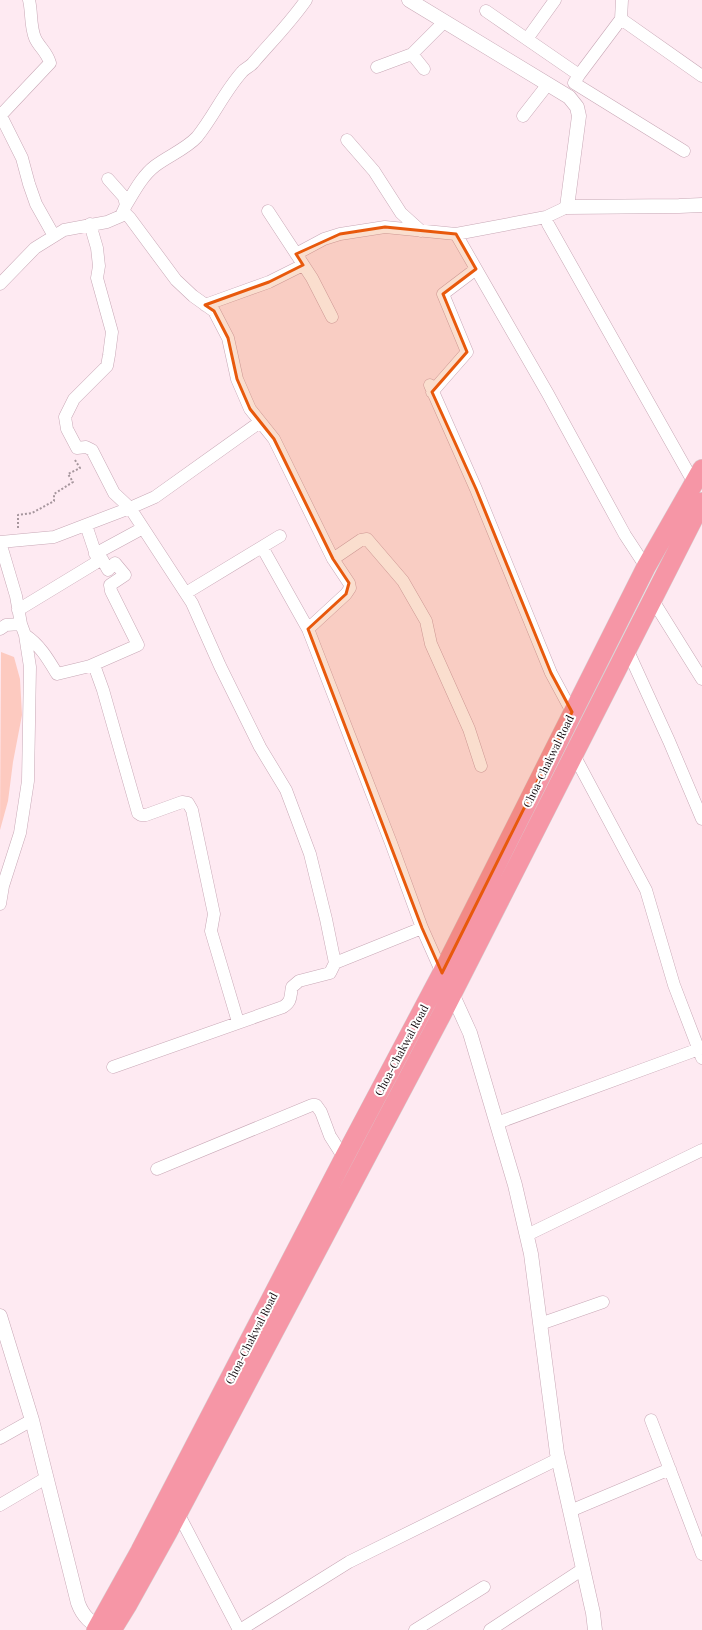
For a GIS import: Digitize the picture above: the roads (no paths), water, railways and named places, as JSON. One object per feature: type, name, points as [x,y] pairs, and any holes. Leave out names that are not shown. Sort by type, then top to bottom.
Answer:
[{"type":"highway","name":"Choa-Chakwal Road","points":[[103,1629],[140,1551],[442,973],[646,567],[698,476]]},
{"type":"highway","points":[[103,1629],[128,1604],[178,1513],[452,994],[702,502]]},
{"type":"street","points":[[30,0],[35,39],[44,49],[50,63],[1,114],[22,158],[28,184],[36,204],[54,236]]},
{"type":"street","points":[[0,284],[35,248],[64,230],[90,224],[108,222],[120,216],[140,183],[154,167],[196,138],[212,116],[225,93],[243,70],[252,64],[263,50],[292,20],[306,0]]},
{"type":"street","points":[[409,0],[569,97],[577,107],[579,116],[567,207]]},
{"type":"street","points":[[527,39],[555,0]]},
{"type":"street","points":[[622,0],[621,19],[574,83],[684,151]]},
{"type":"street","points":[[486,11],[579,75]]},
{"type":"street","points":[[621,19],[702,76]]},
{"type":"street","points":[[377,67],[412,54],[444,22]]},
{"type":"street","points":[[412,54],[424,69]]},
{"type":"street","points":[[523,116],[548,84]]},
{"type":"street","points":[[347,140],[374,171],[401,213],[422,231]]},
{"type":"street","points":[[108,179],[124,197],[125,208],[130,218],[176,280],[193,296],[214,312],[228,338],[237,379],[250,409],[274,440],[333,559],[350,583],[350,588],[346,594],[308,629]]},
{"type":"street","points":[[296,254],[324,239],[340,234],[385,228],[456,234],[546,217],[567,207],[702,205]]},
{"type":"street","points":[[268,210],[303,265],[332,317]]},
{"type":"street","points":[[546,217],[548,224],[698,476]]},
{"type":"street","points":[[90,224],[99,266],[97,278],[112,332],[107,366],[74,399],[65,417],[67,429],[77,448],[86,447],[92,450],[114,493],[130,508],[192,602],[220,666],[260,747],[286,790],[310,854],[336,963]]},
{"type":"street","points":[[456,234],[548,394],[625,535],[646,567]]},
{"type":"street","points":[[205,304],[269,282],[303,265]]},
{"type":"street","points":[[476,269],[443,294],[467,352],[431,388],[476,489],[551,673],[572,712]]},
{"type":"street","points":[[0,904],[3,886],[20,833],[28,781],[30,667],[16,596],[0,542],[54,537],[130,508],[154,497],[260,422]]},
{"type":"street","points":[[86,525],[96,557]]},
{"type":"street","points":[[18,610],[96,557],[143,528]]},
{"type":"street","points":[[186,593],[280,536]]},
{"type":"street","points":[[333,559],[361,540],[366,539],[403,581],[426,621],[431,644],[469,729],[481,766]]},
{"type":"street","points":[[262,547],[308,629],[422,928],[470,1033],[515,1185],[531,1254],[558,1459],[595,1630]]},
{"type":"street","points":[[0,629],[6,625],[23,629],[43,651],[57,674],[94,665],[138,645],[111,591],[110,584],[125,575],[115,563],[108,570],[102,559],[96,557]]},
{"type":"street","points":[[652,599],[702,679]]},
{"type":"street","points":[[627,649],[669,741],[702,819]]},
{"type":"street","points":[[94,665],[103,690],[138,813],[141,815],[146,814],[182,802],[188,803],[192,810],[214,914],[211,931],[238,1022]]},
{"type":"street","points":[[497,1123],[700,1054],[674,985],[646,890],[574,756]]},
{"type":"street","points":[[113,1067],[288,1004],[291,999],[292,987],[299,981],[330,973],[336,963],[422,928]]},
{"type":"street","points":[[157,1169],[312,1105],[316,1105],[321,1112],[330,1136],[344,1158]]},
{"type":"street","points":[[527,1235],[702,1150]]},
{"type":"street","points":[[540,1324],[603,1302]]},
{"type":"street","points":[[0,1316],[3,1337],[32,1420],[78,1603],[82,1613],[88,1620],[103,1629]]},
{"type":"street","points":[[0,1438],[32,1420]]},
{"type":"street","points":[[652,1420],[702,1554]]},
{"type":"street","points":[[178,1513],[239,1630],[349,1562],[558,1459]]},
{"type":"street","points":[[570,1511],[670,1469]]},
{"type":"street","points":[[0,1505],[46,1478]]},
{"type":"street","points":[[490,1630],[583,1569]]},
{"type":"street","points":[[415,1630],[484,1587]]}]
